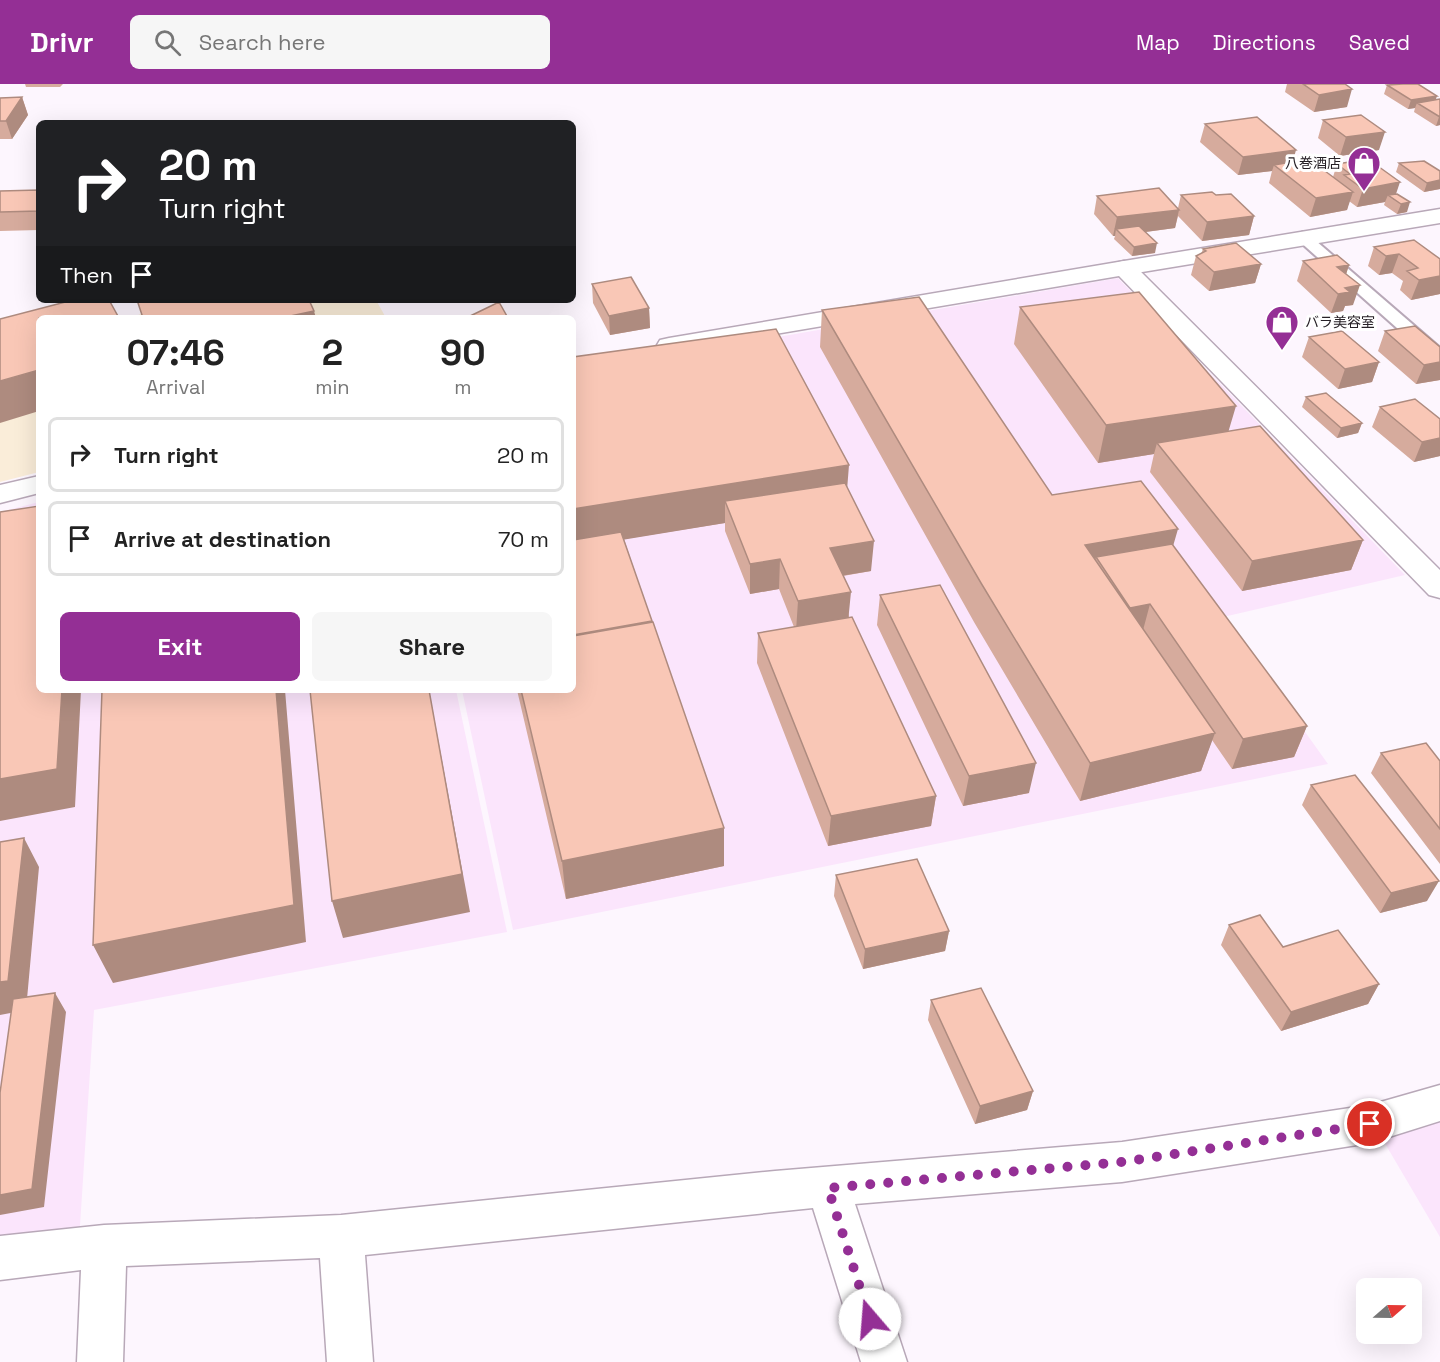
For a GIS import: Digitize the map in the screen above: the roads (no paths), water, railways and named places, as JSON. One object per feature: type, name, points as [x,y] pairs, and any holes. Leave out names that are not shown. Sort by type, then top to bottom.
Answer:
[{"type":"street","points":[[650,349],[1303,237],[1440,216]]},
{"type":"street","points":[[1124,268],[1440,588]]},
{"type":"street","points":[[0,494],[36,485]]},
{"type":"street","points":[[0,1258],[104,1246],[341,1236],[828,1188],[1122,1162],[1370,1124],[1440,1103]]},
{"type":"street","points":[[828,1188],[884,1362]]},
{"type":"street","points":[[341,1236],[350,1362]]},
{"type":"street","points":[[100,1362],[104,1246]]},
{"type":"lane","points":[[1303,237],[1440,357]]},
{"type":"place","name":"八巻酒店","points":[[1364,192]]},
{"type":"place","name":"バラ美容室","points":[[1282,351]]}]
